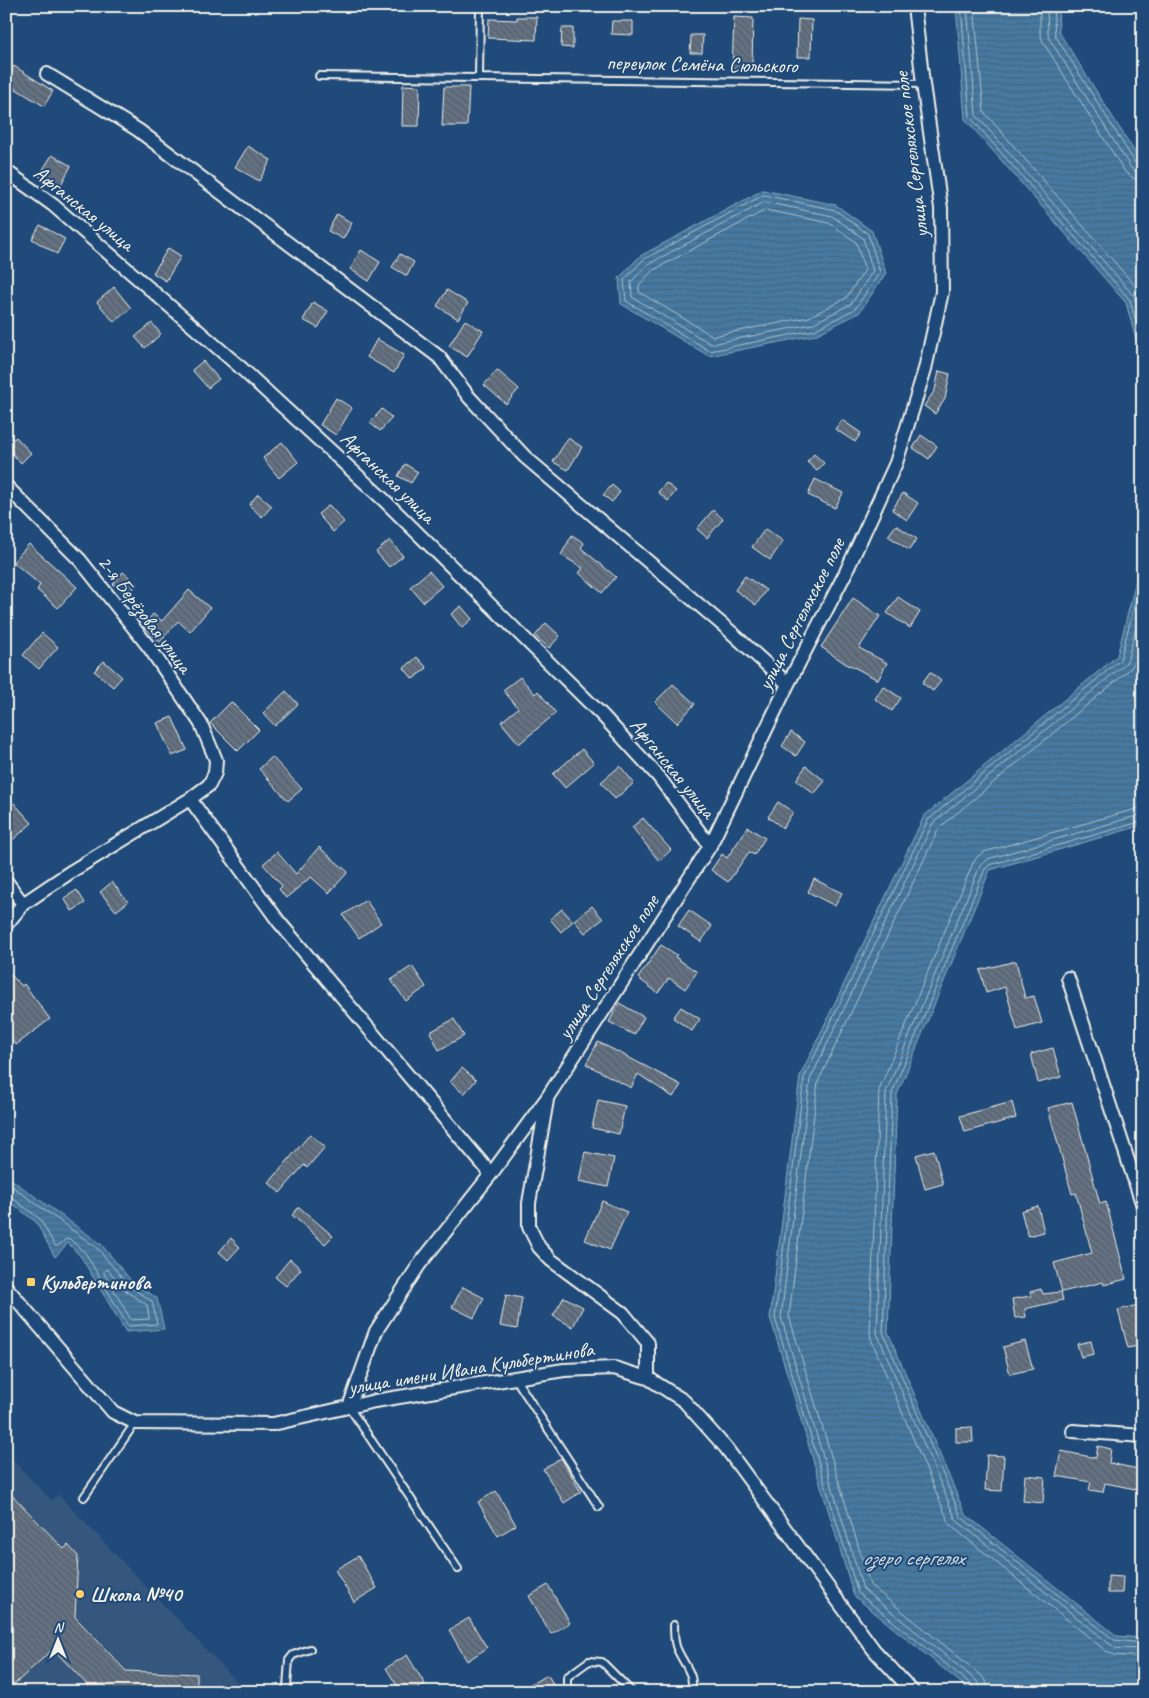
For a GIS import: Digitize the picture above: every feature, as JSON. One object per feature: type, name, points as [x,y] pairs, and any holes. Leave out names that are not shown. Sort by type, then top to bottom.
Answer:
[{"type":"street","name":"улица Сергеляхское поле","points":[[348,1407],[376,1331],[419,1265],[491,1174],[547,1098],[710,846],[788,684],[845,574],[896,463],[925,369],[942,292],[941,208],[914,6]]},
{"type":"street","points":[[47,74],[138,130],[439,357],[469,397],[525,457],[788,684]]},
{"type":"street","name":"Афганская улица","points":[[6,171],[53,205],[240,367],[384,500],[603,716],[658,776],[710,846]]},
{"type":"street","name":"2-я Берёзовая улица","points":[[6,486],[80,560],[149,648],[201,724],[216,760],[215,773],[209,785],[190,799]]},
{"type":"street","points":[[6,925],[24,904],[72,871],[190,799],[279,922],[491,1174]]},
{"type":"street","points":[[6,881],[24,904]]},
{"type":"street","points":[[1068,978],[1143,1206]]},
{"type":"street","points":[[547,1098],[529,1203],[529,1227],[539,1247],[551,1260],[623,1313],[648,1343],[648,1378]]},
{"type":"street","name":"улица имени Ивана Кульбертинова","points":[[6,1287],[113,1412],[135,1422],[273,1424],[348,1407],[564,1370],[614,1368],[648,1378],[684,1401],[726,1448],[874,1650],[913,1692]]},
{"type":"street","points":[[1073,1431],[1143,1436]]},
{"type":"lane","points":[[479,77],[480,6]]},
{"type":"lane","name":"переулок Семёна Сюльского","points":[[319,76],[923,84]]},
{"type":"lane","points":[[516,1378],[599,1507]]},
{"type":"lane","points":[[348,1407],[458,1569]]},
{"type":"lane","points":[[84,1497],[135,1422]]},
{"type":"lane","points":[[674,1625],[676,1646],[691,1675],[692,1688],[690,1692]]},
{"type":"lane","points":[[283,1692],[287,1687],[289,1660],[293,1655],[310,1649]]},
{"type":"lane","points":[[567,1692],[567,1677],[589,1662],[602,1662],[632,1692]]},
{"type":"shaded area","name":"Школа №40","points":[[6,1453],[51,1500],[58,1494],[243,1688],[239,1692],[6,1692]]},
{"type":"water","points":[[956,6],[1058,6],[1059,32],[1143,165],[1143,365],[1126,303],[965,119]]},
{"type":"water","points":[[763,190],[836,205],[872,231],[886,273],[859,313],[815,335],[709,356],[621,304],[619,278],[640,256]]},
{"type":"water","name":"озеро сергелях","points":[[1143,553],[1143,825],[990,870],[897,1095],[888,1332],[965,1514],[1117,1636],[1143,1638],[1143,1692],[972,1692],[854,1596],[770,1317],[800,1076],[924,816],[1117,656]]},
{"type":"water","points":[[8,1177],[101,1244],[134,1284],[157,1298],[164,1329],[126,1332],[81,1257],[68,1243],[55,1257],[36,1222],[6,1199],[6,1181]]},
{"type":"building","points":[[517,17],[537,17],[536,40],[488,38],[489,19],[517,20]]},
{"type":"building","points":[[734,17],[753,18],[752,70],[732,69]]},
{"type":"building","points":[[798,19],[812,20],[811,57],[797,57]]},
{"type":"building","points":[[612,21],[633,21],[633,35],[611,34]]},
{"type":"building","points":[[562,28],[573,28],[573,48],[561,47]]},
{"type":"building","points":[[691,35],[703,35],[702,53],[690,53]]},
{"type":"building","points":[[14,66],[53,91],[44,106],[6,83]]},
{"type":"building","points":[[403,85],[420,86],[419,126],[402,126]]},
{"type":"building","points":[[444,87],[469,87],[467,126],[442,126]]},
{"type":"building","points":[[248,146],[271,160],[259,181],[235,167]]},
{"type":"building","points":[[52,155],[71,166],[59,188],[39,176]]},
{"type":"building","points":[[337,214],[352,223],[343,239],[328,231]]},
{"type":"building","points":[[40,225],[65,239],[57,254],[32,239]]},
{"type":"building","points":[[168,248],[181,256],[166,281],[153,273]]},
{"type":"building","points":[[361,250],[380,262],[369,281],[350,269]]},
{"type":"building","points":[[400,254],[414,262],[407,276],[392,267]]},
{"type":"building","points":[[114,287],[131,308],[114,322],[97,302]]},
{"type":"building","points":[[447,290],[468,303],[458,319],[437,306]]},
{"type":"building","points":[[313,302],[328,311],[318,328],[303,320]]},
{"type":"building","points":[[465,320],[483,331],[467,357],[449,346]]},
{"type":"building","points":[[152,323],[161,334],[145,348],[135,337]]},
{"type":"building","points":[[377,339],[404,355],[394,373],[367,357]]},
{"type":"building","points":[[203,361],[219,379],[208,388],[192,370]]},
{"type":"building","points":[[497,370],[519,389],[506,404],[484,385]]},
{"type":"building","points":[[939,371],[950,374],[945,399],[935,414],[924,406],[935,390]]},
{"type":"building","points":[[336,398],[352,408],[336,435],[320,425]]},
{"type":"building","points":[[382,409],[392,418],[380,431],[370,423]]},
{"type":"building","points":[[842,420],[861,433],[855,442],[835,429]]},
{"type":"building","points":[[921,435],[937,446],[929,459],[913,448]]},
{"type":"building","points":[[16,437],[31,453],[21,463],[6,447]]},
{"type":"building","points":[[568,438],[582,447],[568,470],[553,462]]},
{"type":"building","points":[[282,442],[298,462],[279,478],[263,458]]},
{"type":"building","points":[[814,454],[824,463],[817,471],[807,462]]},
{"type":"building","points":[[405,464],[418,472],[411,483],[398,476]]},
{"type":"building","points":[[815,479],[843,493],[835,508],[808,495]]},
{"type":"building","points":[[666,483],[676,491],[668,501],[658,492]]},
{"type":"building","points":[[612,485],[620,492],[612,502],[603,495]]},
{"type":"building","points":[[903,493],[918,503],[907,520],[892,510]]},
{"type":"building","points":[[258,494],[272,506],[262,517],[249,505]]},
{"type":"building","points":[[329,505],[344,522],[333,532],[318,514]]},
{"type":"building","points":[[713,510],[723,519],[707,538],[697,529]]},
{"type":"building","points":[[896,525],[917,539],[909,550],[888,536]]},
{"type":"building","points":[[765,529],[783,541],[770,560],[752,547]]},
{"type":"building","points":[[572,535],[584,543],[581,548],[616,577],[602,593],[579,573],[583,568],[561,555]]},
{"type":"building","points":[[390,540],[403,556],[389,567],[376,552]]},
{"type":"building","points":[[29,544],[77,587],[58,608],[37,590],[40,585],[13,562]]},
{"type":"building","points":[[429,571],[442,586],[423,602],[410,587]]},
{"type":"building","points":[[123,572],[137,584],[127,596],[113,584]]},
{"type":"building","points":[[745,576],[766,590],[756,605],[735,590]]},
{"type":"building","points":[[189,590],[210,608],[190,632],[178,621],[160,642],[143,626],[153,614],[162,621]]},
{"type":"building","points":[[898,597],[920,612],[910,628],[887,613]]},
{"type":"building","points":[[853,598],[880,616],[859,648],[887,663],[878,680],[849,666],[821,647]]},
{"type":"building","points":[[461,606],[472,619],[462,628],[451,614]]},
{"type":"building","points":[[546,623],[560,636],[549,648],[535,636]]},
{"type":"building","points":[[42,633],[58,647],[39,669],[23,655]]},
{"type":"building","points":[[417,657],[427,668],[413,679],[404,668]]},
{"type":"building","points":[[104,661],[122,677],[113,687],[94,671]]},
{"type":"building","points":[[930,672],[941,681],[933,691],[922,683]]},
{"type":"building","points":[[520,677],[535,694],[538,691],[556,713],[519,744],[501,722],[518,708],[503,690]]},
{"type":"building","points":[[673,684],[695,704],[677,723],[655,702]]},
{"type":"building","points":[[883,686],[901,698],[892,711],[875,699]]},
{"type":"building","points":[[286,691],[298,704],[275,726],[263,713]]},
{"type":"building","points":[[231,702],[259,730],[238,751],[210,723]]},
{"type":"building","points":[[172,717],[187,750],[172,756],[157,723]]},
{"type":"building","points":[[791,732],[805,742],[796,756],[782,746]]},
{"type":"building","points":[[582,749],[594,763],[565,788],[553,774]]},
{"type":"building","points":[[272,757],[302,789],[288,801],[259,769]]},
{"type":"building","points":[[620,766],[634,783],[615,799],[601,782]]},
{"type":"building","points":[[806,766],[825,781],[814,794],[796,780]]},
{"type":"building","points":[[778,802],[793,812],[783,828],[768,817]]},
{"type":"building","points":[[14,803],[32,823],[6,846],[6,809]]},
{"type":"building","points":[[643,818],[671,850],[659,861],[632,827]]},
{"type":"building","points":[[748,827],[765,838],[754,855],[749,852],[728,882],[711,870],[722,854],[727,858]]},
{"type":"building","points":[[319,847],[348,872],[329,893],[311,877],[286,898],[279,889],[282,886],[263,864],[277,852],[296,874]]},
{"type":"building","points":[[814,879],[842,893],[835,906],[808,892]]},
{"type":"building","points":[[112,882],[128,902],[116,911],[100,892]]},
{"type":"building","points":[[77,890],[85,903],[72,911],[64,898]]},
{"type":"building","points":[[366,900],[381,923],[359,938],[343,915]]},
{"type":"building","points":[[592,906],[603,919],[585,933],[574,920]]},
{"type":"building","points":[[562,909],[573,921],[561,932],[550,919]]},
{"type":"building","points":[[689,910],[712,926],[701,942],[678,926]]},
{"type":"building","points":[[661,945],[677,955],[675,957],[697,972],[685,989],[669,978],[658,993],[638,978]]},
{"type":"building","points":[[1016,961],[1025,998],[1034,996],[1042,1023],[1017,1030],[1005,987],[986,993],[980,970]]},
{"type":"building","points":[[412,966],[426,987],[406,1001],[391,980]]},
{"type":"building","points":[[6,970],[22,986],[24,984],[50,1019],[16,1045],[6,1032]]},
{"type":"building","points":[[619,1003],[644,1017],[634,1035],[609,1022]]},
{"type":"building","points":[[681,1007],[700,1019],[692,1031],[673,1018]]},
{"type":"building","points":[[454,1019],[464,1036],[439,1050],[430,1032]]},
{"type":"building","points":[[598,1042],[681,1085],[673,1097],[638,1074],[631,1088],[586,1064]]},
{"type":"building","points":[[1053,1048],[1061,1077],[1038,1083],[1031,1054]]},
{"type":"building","points":[[462,1068],[476,1080],[464,1094],[450,1082]]},
{"type":"building","points":[[598,1100],[625,1106],[619,1134],[592,1128]]},
{"type":"building","points":[[1012,1102],[1016,1118],[965,1132],[960,1116]]},
{"type":"building","points":[[1072,1102],[1100,1204],[1106,1202],[1126,1279],[1104,1285],[1103,1282],[1062,1292],[1054,1263],[1092,1253],[1076,1193],[1072,1194],[1048,1108]]},
{"type":"building","points":[[310,1134],[325,1147],[307,1168],[304,1165],[280,1193],[269,1183]]},
{"type":"building","points":[[934,1150],[943,1184],[925,1189],[916,1155]]},
{"type":"building","points":[[585,1152],[614,1158],[608,1187],[579,1181]]},
{"type":"building","points":[[602,1201],[627,1212],[610,1250],[585,1240]]},
{"type":"building","points":[[1038,1206],[1044,1232],[1028,1236],[1021,1211]]},
{"type":"building","points":[[299,1207],[333,1236],[325,1244],[292,1215]]},
{"type":"building","points":[[231,1238],[240,1247],[228,1260],[219,1252]]},
{"type":"building","points":[[290,1259],[301,1269],[286,1286],[275,1277]]},
{"type":"building","points":[[463,1287],[484,1298],[474,1318],[452,1307]]},
{"type":"building","points":[[1041,1289],[1043,1294],[1061,1292],[1063,1300],[1025,1309],[1026,1317],[1015,1318],[1012,1299],[1031,1296],[1030,1292]]},
{"type":"building","points":[[506,1295],[522,1298],[517,1329],[500,1326]]},
{"type":"building","points":[[564,1297],[583,1307],[573,1327],[553,1316]]},
{"type":"building","points":[[1138,1305],[1143,1322],[1143,1345],[1128,1348],[1118,1310]]},
{"type":"building","points":[[1025,1341],[1033,1369],[1010,1374],[1003,1347]]},
{"type":"building","points":[[1091,1341],[1094,1354],[1081,1357],[1077,1344]]},
{"type":"building","points":[[972,1427],[973,1442],[956,1442],[956,1428]]},
{"type":"building","points":[[1098,1446],[1111,1449],[1109,1463],[1143,1470],[1140,1490],[1105,1483],[1103,1492],[1089,1490],[1091,1482],[1056,1476],[1061,1451],[1096,1458]]},
{"type":"building","points":[[987,1455],[1004,1456],[1002,1491],[985,1490]]},
{"type":"building","points":[[561,1458],[581,1492],[564,1503],[543,1469]]},
{"type":"building","points":[[1025,1475],[1045,1477],[1043,1503],[1023,1501]]},
{"type":"building","points":[[6,1489],[64,1549],[68,1545],[78,1556],[75,1617],[126,1671],[197,1674],[197,1692],[94,1692],[53,1649],[6,1692]]},
{"type":"building","points":[[496,1491],[516,1525],[498,1536],[478,1502]]},
{"type":"building","points":[[358,1556],[377,1588],[354,1602],[335,1570]]},
{"type":"building","points":[[1108,1576],[1123,1577],[1122,1593],[1108,1593]]},
{"type":"building","points":[[548,1585],[570,1623],[551,1634],[529,1596]]},
{"type":"building","points":[[469,1618],[487,1648],[467,1661],[449,1630]]},
{"type":"building","points":[[407,1655],[425,1684],[412,1692],[401,1692],[386,1668]]},
{"type":"building","points":[[548,1675],[557,1692],[515,1692]]},
{"type":"place","name":"Кульбертинова","points":[[31,1282]]},
{"type":"place","name":"Школа №40","points":[[80,1594]]}]
